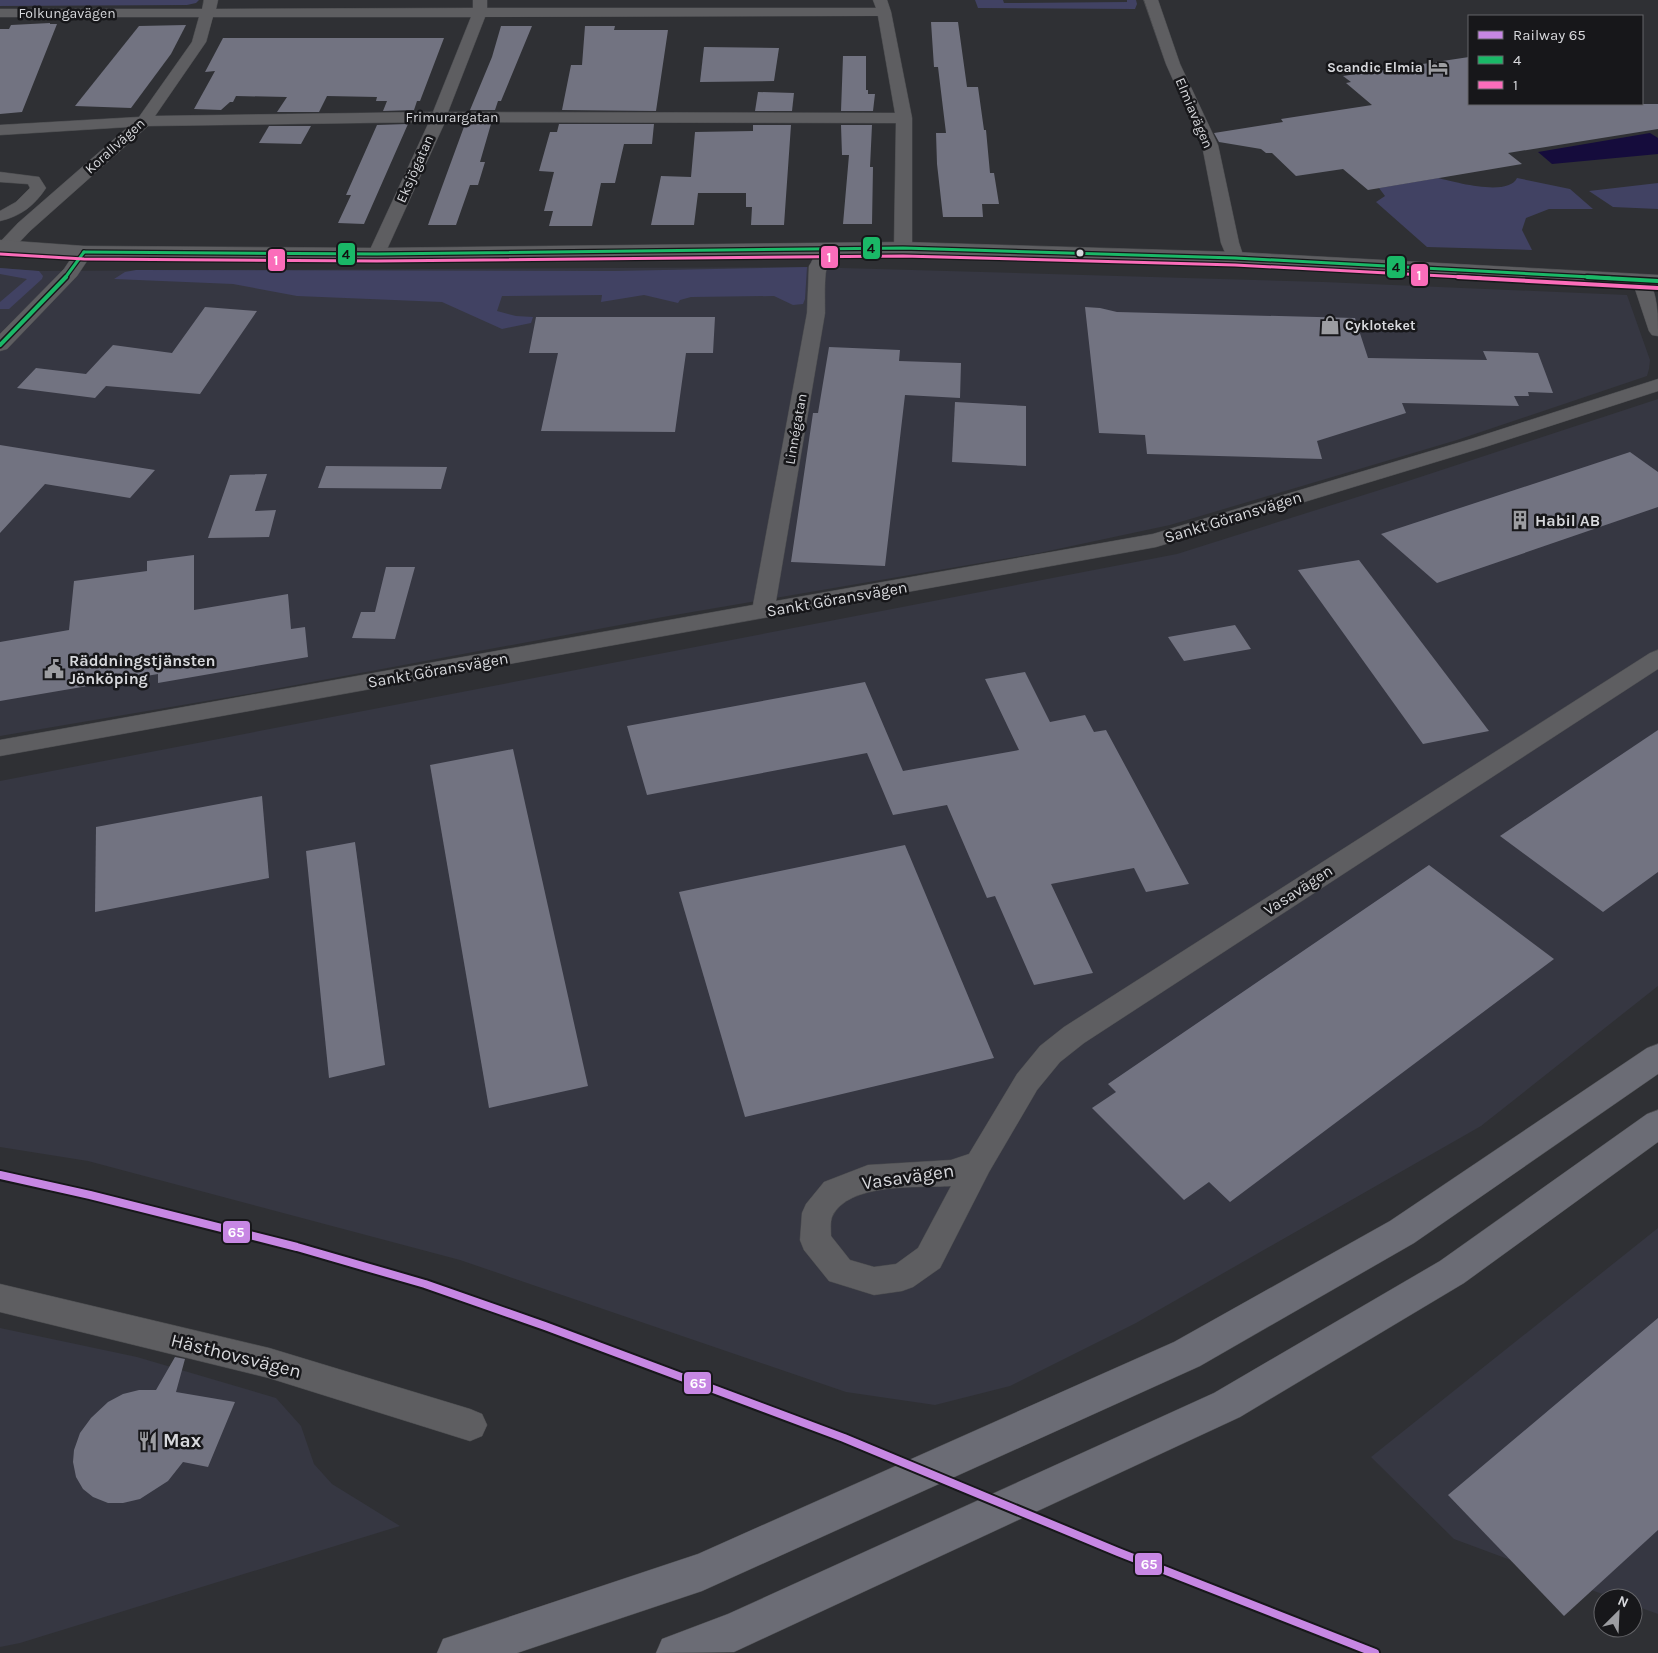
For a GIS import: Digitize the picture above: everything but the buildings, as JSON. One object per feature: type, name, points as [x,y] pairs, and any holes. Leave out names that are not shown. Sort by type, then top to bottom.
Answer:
[{"type":"highway","points":[[457,1653],[702,1572],[1187,1354],[1402,1232],[1658,1057]]},
{"type":"highway","points":[[676,1653],[734,1632],[1227,1405],[1452,1272],[1658,1124]]},
{"type":"street","name":"Elmiavägen","points":[[1151,0],[1173,64],[1210,145],[1230,243],[1235,258]]},
{"type":"street","name":"Folkungavägen","points":[[0,13],[209,6],[882,6]]},
{"type":"street","name":"Korallvägen","points":[[3,247],[144,121],[199,42],[209,6]]},
{"type":"street","name":"Eksjögatan","points":[[377,254],[439,116],[480,6]]},
{"type":"street","points":[[882,6],[904,118],[903,248]]},
{"type":"street","name":"Frimurargatan","points":[[0,130],[144,121],[439,116],[904,118]]},
{"type":"street","points":[[0,177],[33,180],[38,188],[20,207],[0,216]]},
{"type":"street","points":[[3,247],[84,252],[377,254],[903,248],[1235,258],[1649,280],[1658,331]]},
{"type":"street","name":"Linnégatan","points":[[763,612],[816,313],[818,266],[823,262],[824,249]]},
{"type":"street","points":[[0,344],[71,272],[84,252]]},
{"type":"street","name":"Sankt Göransvägen","points":[[0,748],[1156,540],[1478,443],[1658,385]]},
{"type":"street","name":"Vasavägen","points":[[979,1163],[952,1173],[868,1178],[835,1191],[817,1213],[815,1240],[840,1271],[874,1280],[902,1277],[929,1258],[979,1163],[1026,1082],[1050,1054],[1074,1035],[1658,658]]},
{"type":"street","name":"Hästhovsvägen","points":[[0,1298],[269,1362],[470,1424]]},
{"type":"shaded area","points":[[0,0],[199,0],[196,3],[187,5],[0,6]]},
{"type":"shaded area","points":[[975,0],[1003,0],[1004,3],[1127,2],[1127,0],[1136,0],[1137,4],[1135,9],[978,8]]},
{"type":"shaded area","points":[[1650,133],[1658,138],[1658,154],[1552,164],[1538,152]]},
{"type":"shaded area","points":[[1438,178],[1480,187],[1503,187],[1512,184],[1517,178],[1570,189],[1593,209],[1549,209],[1526,218],[1522,230],[1532,250],[1427,247],[1376,202],[1385,196],[1379,188]]},
{"type":"shaded area","points":[[1658,183],[1658,209],[1613,207],[1589,191]]},
{"type":"shaded area","points":[[807,267],[1324,282],[1627,295],[1650,360],[1649,369],[1647,376],[1457,440],[1170,525],[1039,553],[663,617],[253,693],[0,736],[0,268],[39,271]]},
{"type":"shaded area","points":[[807,267],[803,304],[793,305],[774,296],[691,297],[680,300],[678,303],[644,295],[601,302],[602,295],[502,296],[497,311],[516,316],[533,317],[531,323],[502,329],[442,302],[297,296],[233,284],[114,279],[125,272],[136,270],[614,271]]},
{"type":"shaded area","points":[[0,268],[39,271],[43,276],[9,309],[0,309],[0,302],[27,279],[0,274]]},
{"type":"shaded area","points":[[1658,399],[1658,986],[1481,1126],[1136,1323],[1010,1386],[935,1405],[846,1392],[460,1260],[88,1161],[0,1147],[0,781],[1177,554]]},
{"type":"shaded area","points":[[1658,1228],[1658,1614],[1643,1609],[1643,1588],[1593,1588],[1593,1591],[1454,1539],[1371,1457]]},
{"type":"shaded area","points":[[0,1328],[137,1357],[276,1398],[301,1426],[314,1464],[332,1484],[400,1526],[20,1643],[0,1647]]},
{"type":"rail line","name":"65","points":[[0,1175],[90,1195],[297,1247],[425,1284],[545,1326],[844,1438],[1118,1552],[1375,1653]]},
{"type":"transit line","name":"4","points":[[84,252],[377,254],[903,248],[1235,258],[1658,281]]},
{"type":"transit line","name":"4","points":[[0,345],[71,272],[84,252]]},
{"type":"transit line","name":"1","points":[[0,254],[84,259],[377,261],[903,256],[1235,265],[1658,288]]},
{"type":"place","name":"Scandic Elmia","points":[[1438,67]]},
{"type":"place","name":"Cykloteket","points":[[1330,325]]},
{"type":"place","name":"Habil AB","points":[[1520,520]]},
{"type":"place","name":"Räddningstjänsten Jönköping","points":[[54,669]]},
{"type":"place","name":"Max","points":[[148,1441]]}]
